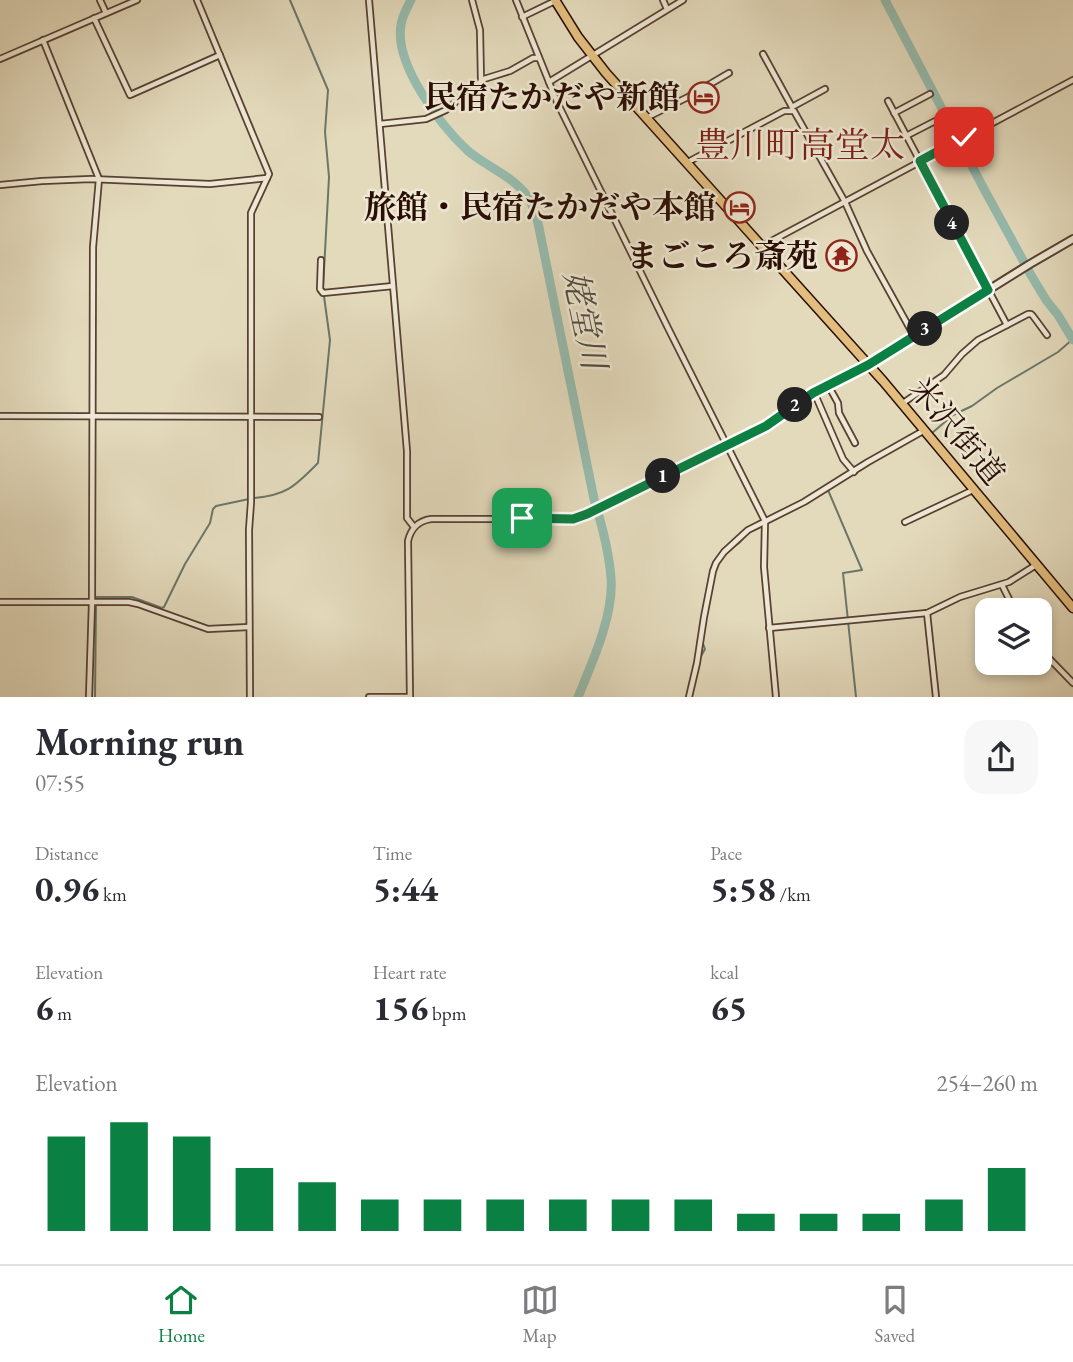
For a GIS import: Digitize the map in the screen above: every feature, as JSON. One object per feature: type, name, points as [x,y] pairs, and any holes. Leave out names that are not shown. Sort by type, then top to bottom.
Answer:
[{"type":"highway","name":"米沢街道","points":[[555,0],[592,56],[902,404],[1073,608]]},
{"type":"street","points":[[100,0],[106,13]]},
{"type":"street","points":[[0,59],[137,0]]},
{"type":"street","points":[[197,0],[269,174],[251,213],[249,627],[250,697],[257,697]]},
{"type":"street","points":[[369,0],[407,451],[407,518],[414,527]]},
{"type":"street","points":[[472,0],[480,30],[481,81]]},
{"type":"street","points":[[516,0],[549,82],[621,233],[765,521],[764,567],[776,697]]},
{"type":"street","points":[[522,17],[555,0]]},
{"type":"street","points":[[663,0],[667,9]]},
{"type":"street","points":[[549,82],[684,0]]},
{"type":"street","points":[[94,18],[130,95],[220,55]]},
{"type":"street","points":[[43,40],[99,179],[93,247],[92,602],[89,697]]},
{"type":"street","points":[[763,54],[791,109],[797,115],[845,202],[867,251],[914,336]]},
{"type":"street","points":[[380,124],[426,119],[443,111],[481,81],[510,71],[533,58],[540,58]]},
{"type":"street","points":[[647,118],[729,73]]},
{"type":"street","points":[[761,246],[1073,80]]},
{"type":"street","points":[[687,163],[825,89]]},
{"type":"street","points":[[894,113],[930,94]]},
{"type":"street","points":[[888,101],[1007,325]]},
{"type":"street","points":[[906,136],[943,117]]},
{"type":"street","points":[[0,185],[99,179],[209,184],[268,178]]},
{"type":"street","points":[[369,697],[410,697],[408,541],[418,523],[431,519],[581,517],[766,426],[814,392],[868,365],[1073,239]]},
{"type":"street","points":[[321,260],[320,289],[323,293],[393,286]]},
{"type":"street","points":[[902,404],[944,375],[978,340],[1007,325],[1031,314],[1046,335]]},
{"type":"street","points":[[828,385],[838,404],[838,413],[855,443]]},
{"type":"street","points":[[814,392],[843,459],[854,471]]},
{"type":"street","points":[[0,416],[319,417]]},
{"type":"street","points":[[689,697],[715,565],[724,552],[744,533],[804,502],[924,430]]},
{"type":"street","points":[[905,522],[974,489]]},
{"type":"street","points":[[769,628],[927,613],[960,597],[1009,582],[1036,565]]},
{"type":"street","points":[[1002,585],[1008,598]]},
{"type":"street","points":[[0,602],[138,604],[208,629],[249,627]]},
{"type":"street","points":[[927,613],[936,697]]},
{"type":"street","points":[[1052,661],[1073,683]]},
{"type":"waterway","points":[[254,498],[290,488],[318,463],[330,340],[323,289],[329,177],[325,132],[328,90],[290,0]]},
{"type":"waterway","name":"姥堂川","points":[[411,0],[402,22],[401,41],[405,58],[422,93],[445,126],[468,151],[525,193],[538,223],[594,499],[607,548],[611,578],[606,623],[578,697]]},
{"type":"waterway","points":[[885,0],[1031,275],[1073,340]]},
{"type":"waterway","points":[[932,433],[953,415],[1058,352],[1073,339]]},
{"type":"waterway","points":[[855,472],[874,461]]},
{"type":"waterway","points":[[828,490],[862,570],[843,573],[856,697]]},
{"type":"waterway","points":[[96,599],[132,597],[164,607],[185,564],[210,523],[213,509],[249,499]]},
{"type":"waterway","points":[[726,553],[748,533],[763,526]]},
{"type":"waterway","points":[[711,594],[713,583]]},
{"type":"waterway","points":[[95,697],[96,604]]},
{"type":"waterway","points":[[700,658],[705,649],[702,641]]},
{"type":"waterway","points":[[694,685],[697,670]]},
{"type":"waterway","points":[[692,697],[693,691]]},
{"type":"place","name":"民宿たかだや新館","points":[[703,97]]},
{"type":"place","name":"旅館・民宿たかだや本館","points":[[739,207]]},
{"type":"place","name":"まごころ斎苑","points":[[841,256]]},
{"type":"district","name":"豊川町高堂太","points":[[800,144]]},
{"type":"route","points":[[522,518],[581,517],[766,426],[813,393],[868,365],[988,290],[920,161],[964,137]]}]
